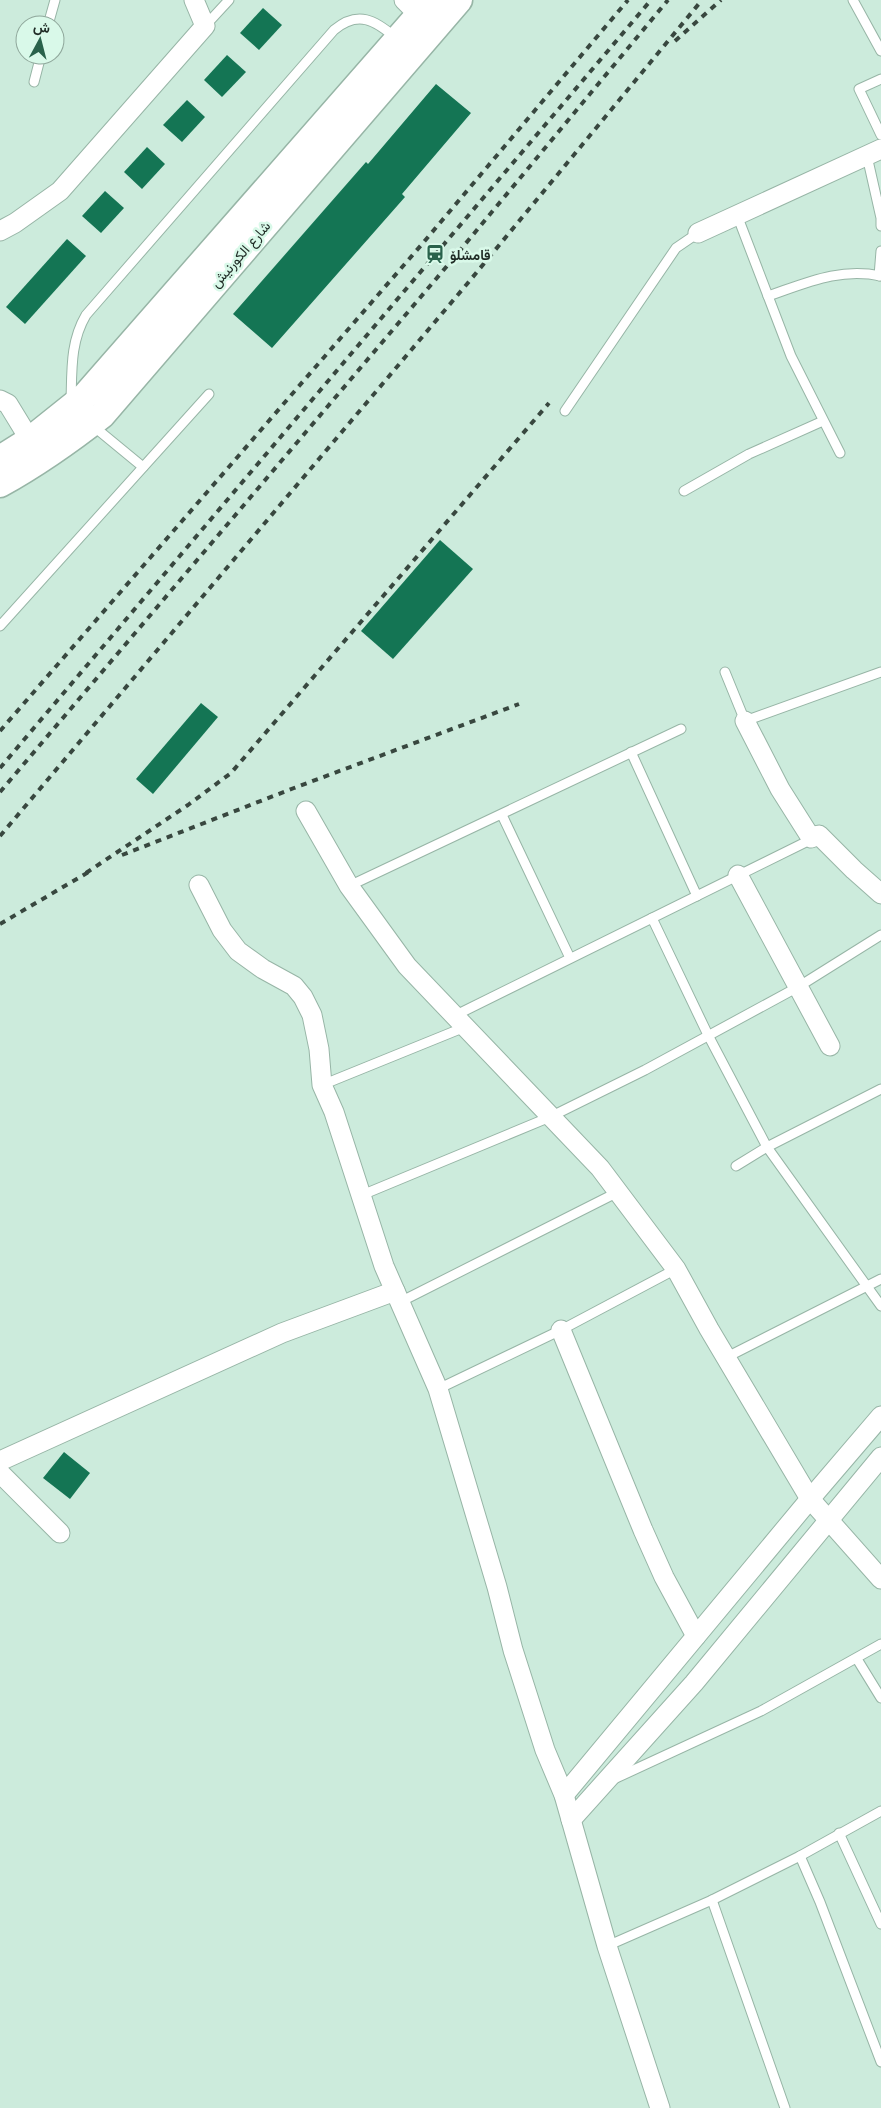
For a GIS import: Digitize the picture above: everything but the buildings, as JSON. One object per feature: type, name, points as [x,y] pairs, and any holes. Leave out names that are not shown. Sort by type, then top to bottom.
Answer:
[{"type":"street","points":[[0,231],[15,223],[60,191],[205,26],[194,0]]},
{"type":"street","name":"شارع الكورنيش","points":[[0,459],[30,440],[80,416],[102,415],[459,0]]},
{"type":"street","name":"شارع الكورنيش","points":[[0,484],[29,468],[80,416],[85,396],[398,40],[418,5]]},
{"type":"street","points":[[698,233],[874,153]]},
{"type":"street","points":[[0,400],[8,404],[30,440]]},
{"type":"street","points":[[745,721],[780,789],[811,838],[819,835],[881,894]]},
{"type":"street","points":[[306,811],[348,886],[407,966],[600,1168],[676,1269],[709,1329],[810,1499],[881,1579]]},
{"type":"street","points":[[738,875],[830,1046]]},
{"type":"street","points":[[199,885],[222,930],[238,951],[262,969],[294,986],[303,997],[312,1015],[319,1049],[322,1085],[334,1112],[384,1266],[438,1389],[497,1587],[513,1650],[545,1750],[564,1795],[607,1946],[660,2108]]},
{"type":"street","points":[[0,1461],[282,1333],[397,1297]]},
{"type":"street","points":[[561,1330],[643,1530],[664,1577],[696,1636]]},
{"type":"street","points":[[564,1795],[881,1416]]},
{"type":"street","points":[[571,1820],[606,1783],[694,1682],[881,1457]]},
{"type":"street","points":[[0,1473],[60,1532]]},
{"type":"lane","points":[[51,15],[55,0]]},
{"type":"lane","points":[[205,26],[229,0]]},
{"type":"lane","points":[[853,0],[881,51]]},
{"type":"lane","points":[[143,467],[80,416],[74,344],[78,327],[86,314],[334,30],[344,22],[356,18],[367,19],[382,26],[398,40]]},
{"type":"lane","points":[[34,82],[38,65]]},
{"type":"lane","points":[[881,79],[859,89],[881,135]]},
{"type":"lane","points":[[874,153],[881,226]]},
{"type":"lane","points":[[737,215],[792,356],[840,453]]},
{"type":"lane","points":[[565,411],[676,248],[698,233]]},
{"type":"lane","points":[[768,296],[825,276],[850,273],[880,276],[881,251]]},
{"type":"lane","points":[[0,626],[210,394]]},
{"type":"lane","points":[[684,491],[748,454],[823,421]]},
{"type":"lane","points":[[725,672],[745,721],[881,672]]},
{"type":"lane","points":[[348,886],[681,729]]},
{"type":"lane","points":[[631,752],[697,896]]},
{"type":"lane","points":[[502,815],[570,958]]},
{"type":"lane","points":[[322,1085],[459,1022],[570,958],[819,835]]},
{"type":"lane","points":[[652,918],[708,1035],[767,1147],[881,1306]]},
{"type":"lane","points":[[362,1195],[550,1117],[644,1070],[798,987],[881,934]]},
{"type":"lane","points":[[736,1166],[767,1147],[881,1089]]},
{"type":"lane","points":[[397,1297],[618,1192]]},
{"type":"lane","points":[[438,1389],[561,1330],[676,1269]]},
{"type":"lane","points":[[727,1357],[881,1279]]},
{"type":"lane","points":[[606,1783],[761,1711],[881,1644]]},
{"type":"lane","points":[[857,1659],[881,1698]]},
{"type":"lane","points":[[607,1946],[712,1900],[800,1856],[881,1811]]},
{"type":"lane","points":[[839,1833],[881,1924]]},
{"type":"lane","points":[[800,1856],[820,1902],[881,2062]]},
{"type":"lane","points":[[712,1900],[784,2108]]},
{"type":"railway","points":[[0,731],[423,243],[628,0]]},
{"type":"railway","points":[[0,768],[651,0]]},
{"type":"railway","points":[[0,792],[447,266],[668,0]]},
{"type":"railway","points":[[0,836],[467,284],[702,0]]},
{"type":"railway","points":[[675,41],[721,0]]},
{"type":"railway","points":[[86,873],[188,805],[231,773],[549,403]]},
{"type":"railway","points":[[122,855],[519,704]]},
{"type":"railway","points":[[0,924],[92,870]]},
{"type":"place","name":"قامشلۆ","points":[[435,254]]}]
